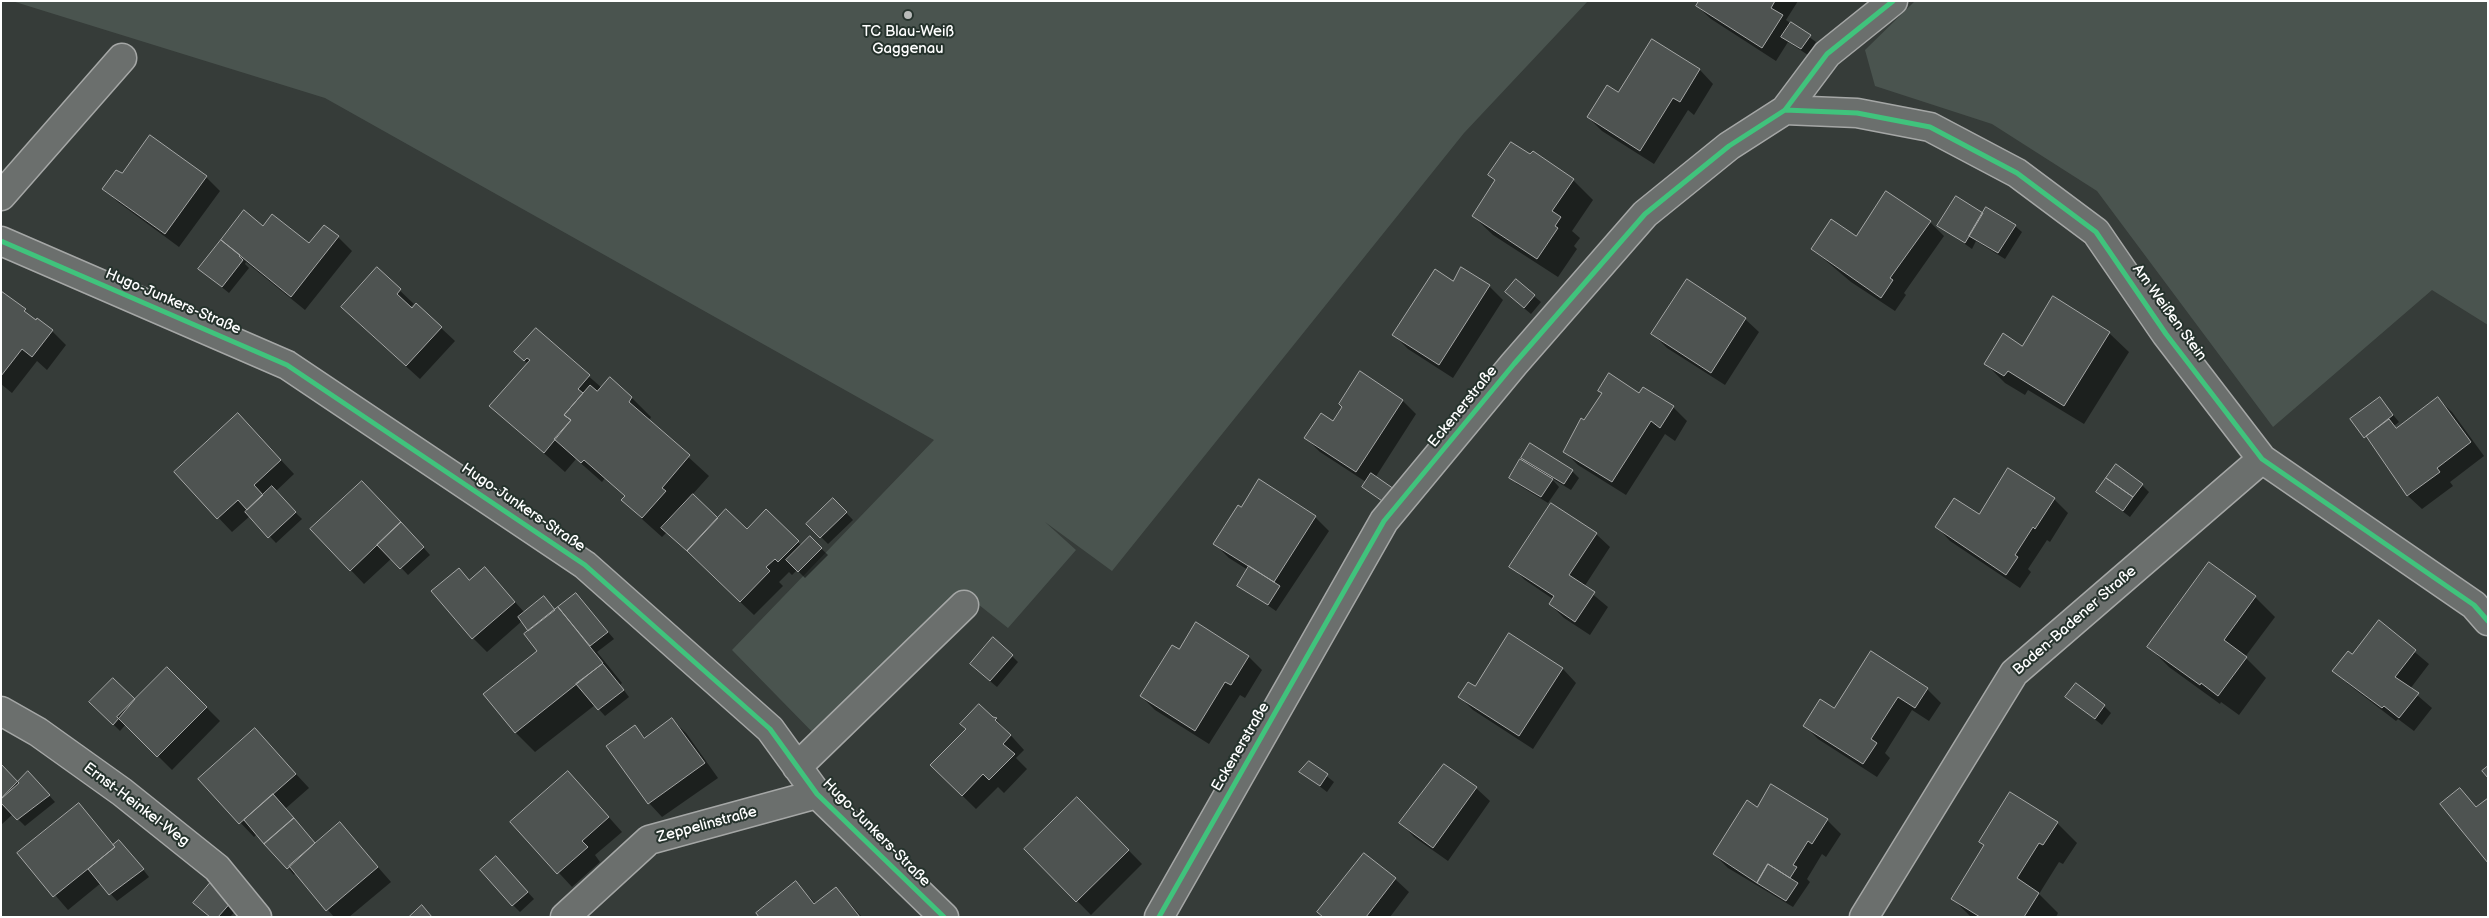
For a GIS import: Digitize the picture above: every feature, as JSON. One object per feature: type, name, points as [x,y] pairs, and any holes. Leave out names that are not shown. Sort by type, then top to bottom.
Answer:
[{"type":"street","name":"Eckenerstraße","points":[[1159,917],[1384,522],[1514,364],[1645,214],[1730,146],[1785,110],[1828,54],[1893,1]]},
{"type":"street","points":[[1,196],[122,58]]},
{"type":"street","name":"Am Weißen Stein","points":[[1785,110],[1857,113],[1930,127],[2017,174],[2096,232],[2166,334],[2262,459],[2474,605],[2488,621]]},
{"type":"street","name":"Hugo-Junkers-Straße","points":[[1,241],[288,364],[585,565],[770,729],[817,794],[944,917]]},
{"type":"street","name":"Baden-Badener Straße","points":[[1864,917],[2014,673],[2262,459]]},
{"type":"street","points":[[797,767],[964,604]]},
{"type":"street","name":"Ernst-Heinkel-Weg","points":[[1,711],[38,732],[122,792],[210,862],[257,917]]},
{"type":"street","name":"Zeppelinstraße","points":[[565,917],[649,840],[817,794]]},
{"type":"shaded area","points":[[12,1],[1588,1],[1464,133],[1112,571],[1045,522],[1076,550],[1008,628],[964,593],[824,744],[732,650],[934,440],[325,98]]},
{"type":"shaded area","points":[[1915,1],[2488,1],[2488,325],[2432,290],[2273,427],[2097,191],[1992,124],[1875,86],[1865,50]]},
{"type":"building","points":[[1699,1],[1775,1],[1771,8],[1783,15],[1762,48],[1696,6]]},
{"type":"building","points":[[1791,22],[1811,35],[1801,49],[1781,37]]},
{"type":"building","points":[[1652,39],[1700,69],[1680,102],[1673,98],[1640,151],[1587,117],[1607,85],[1618,92]]},
{"type":"building","points":[[150,135],[207,176],[165,234],[102,189],[116,170],[122,173]]},
{"type":"building","points":[[1511,142],[1530,154],[1533,151],[1574,179],[1552,211],[1561,217],[1555,226],[1558,228],[1537,259],[1472,216],[1495,180],[1488,175]]},
{"type":"building","points":[[1886,191],[1931,221],[1890,278],[1893,280],[1881,298],[1811,249],[1831,219],[1856,236]]},
{"type":"building","points":[[1956,196],[1983,213],[1965,243],[1937,226]]},
{"type":"building","points":[[1986,207],[2016,225],[1998,253],[1969,236]]},
{"type":"building","points":[[244,210],[263,226],[272,214],[309,243],[324,225],[339,236],[291,297],[221,240]]},
{"type":"building","points":[[221,240],[240,255],[243,260],[222,287],[198,269]]},
{"type":"building","points":[[377,267],[401,289],[397,294],[412,308],[416,303],[442,327],[406,366],[341,307]]},
{"type":"building","points":[[1461,267],[1490,285],[1439,365],[1392,335],[1435,269],[1453,281]]},
{"type":"building","points":[[1516,279],[1535,295],[1524,308],[1505,292]]},
{"type":"building","points":[[1687,279],[1746,318],[1711,373],[1651,334]]},
{"type":"building","points":[[1,291],[26,309],[24,311],[36,320],[37,318],[53,330],[32,357],[22,349],[1,376]]},
{"type":"building","points":[[2053,296],[2110,332],[2064,406],[2008,371],[2004,376],[1984,364],[2003,333],[2022,346]]},
{"type":"building","points":[[536,328],[590,375],[578,389],[583,393],[564,415],[571,420],[544,453],[489,406],[530,360],[527,358],[524,361],[514,352]]},
{"type":"building","points":[[1360,371],[1403,400],[1356,472],[1304,438],[1321,413],[1333,421],[1342,407],[1339,404]]},
{"type":"building","points":[[1609,373],[1639,393],[1643,387],[1674,406],[1660,428],[1651,421],[1612,482],[1563,452],[1581,418],[1584,420],[1602,393],[1598,391]]},
{"type":"building","points":[[610,377],[632,397],[629,402],[690,455],[662,488],[666,491],[642,518],[621,500],[625,496],[584,460],[581,463],[554,439],[571,420],[564,415],[590,385],[597,391]]},
{"type":"building","points":[[2380,397],[2393,415],[2364,438],[2350,419]]},
{"type":"building","points":[[2438,397],[2471,442],[2437,468],[2440,472],[2407,496],[2366,436],[2389,419],[2396,428]]},
{"type":"building","points":[[238,413],[281,460],[254,485],[263,495],[247,510],[238,500],[217,519],[174,472]]},
{"type":"building","points":[[1530,443],[1573,470],[1564,484],[1521,458]]},
{"type":"building","points":[[1520,459],[1553,479],[1541,497],[1509,478]]},
{"type":"building","points":[[2116,464],[2143,484],[2133,497],[2106,478]]},
{"type":"building","points":[[2008,468],[2055,498],[2015,555],[2018,557],[2006,575],[1935,527],[1954,498],[1979,514]]},
{"type":"building","points":[[1371,473],[1394,489],[1385,503],[1362,487]]},
{"type":"building","points":[[2106,478],[2133,497],[2123,511],[2096,492]]},
{"type":"building","points":[[1259,479],[1316,516],[1274,582],[1213,544],[1238,505],[1241,507]]},
{"type":"building","points":[[362,481],[401,522],[350,571],[310,529]]},
{"type":"building","points":[[272,486],[296,512],[268,538],[245,512]]},
{"type":"building","points":[[693,494],[718,518],[687,551],[661,528]]},
{"type":"building","points":[[833,498],[847,512],[820,538],[806,524]]},
{"type":"building","points":[[1551,503],[1597,533],[1569,575],[1595,592],[1575,622],[1549,604],[1554,596],[1509,567]]},
{"type":"building","points":[[726,509],[747,529],[766,509],[799,541],[778,562],[775,559],[766,567],[770,571],[740,602],[687,551]]},
{"type":"building","points":[[401,522],[424,547],[400,569],[377,545]]},
{"type":"building","points":[[810,536],[822,548],[798,572],[786,560]]},
{"type":"building","points":[[2209,562],[2256,596],[2224,640],[2247,657],[2218,696],[2147,647]]},
{"type":"building","points":[[1249,566],[1280,586],[1268,605],[1237,586]]},
{"type":"building","points":[[485,567],[515,602],[472,639],[431,591],[459,568],[469,580]]},
{"type":"building","points":[[576,593],[608,632],[590,646],[558,607]]},
{"type":"building","points":[[544,596],[555,610],[528,631],[518,617]]},
{"type":"building","points":[[558,607],[603,663],[515,733],[483,694],[537,651],[524,634]]},
{"type":"building","points":[[2379,620],[2416,650],[2395,677],[2419,693],[2399,718],[2384,706],[2382,708],[2332,671],[2348,651],[2352,654]]},
{"type":"building","points":[[1196,622],[1249,656],[1231,685],[1225,682],[1195,731],[1140,696],[1172,645],[1179,649]]},
{"type":"building","points":[[1509,633],[1563,668],[1519,736],[1458,697],[1468,682],[1475,686]]},
{"type":"building","points":[[993,637],[1013,655],[990,681],[970,664]]},
{"type":"building","points":[[1871,651],[1928,688],[1915,708],[1898,697],[1871,739],[1877,743],[1863,764],[1803,726],[1820,699],[1834,708]]},
{"type":"building","points":[[603,664],[624,690],[598,710],[576,684]]},
{"type":"building","points":[[167,667],[207,707],[157,757],[117,717]]},
{"type":"building","points":[[113,678],[135,699],[113,725],[89,702]]},
{"type":"building","points":[[2076,683],[2105,705],[2095,719],[2065,697]]},
{"type":"building","points":[[979,704],[993,717],[997,718],[995,720],[1011,735],[1003,744],[1015,754],[989,780],[983,774],[962,796],[930,765],[966,729],[960,724]]},
{"type":"building","points":[[672,718],[705,763],[648,804],[606,746],[635,725],[644,738]]},
{"type":"building","points":[[255,728],[296,774],[239,824],[198,779]]},
{"type":"building","points":[[1309,761],[1328,774],[1320,786],[1299,772]]},
{"type":"building","points":[[1,764],[19,783],[1,799]]},
{"type":"building","points":[[1444,764],[1477,787],[1433,848],[1399,823]]},
{"type":"building","points":[[2488,766],[2488,778],[2482,771]]},
{"type":"building","points":[[28,771],[50,795],[17,820],[1,803],[1,799]]},
{"type":"building","points":[[568,771],[609,817],[582,841],[588,847],[557,874],[510,822]]},
{"type":"building","points":[[1771,784],[1828,819],[1812,844],[1808,841],[1793,865],[1797,867],[1790,878],[1768,864],[1757,883],[1713,854],[1747,800],[1757,807]]},
{"type":"building","points":[[2460,788],[2476,807],[2488,798],[2488,863],[2440,804]]},
{"type":"building","points":[[2010,792],[2058,822],[2043,845],[2039,843],[2017,878],[2039,893],[2024,917],[1980,917],[1951,899],[1984,845],[1979,842]]},
{"type":"building","points":[[273,794],[294,818],[264,844],[244,820]]},
{"type":"building","points":[[1077,797],[1129,850],[1076,902],[1024,849]]},
{"type":"building","points":[[79,803],[115,847],[53,897],[17,853]]},
{"type":"building","points":[[294,818],[315,843],[287,869],[264,844]]},
{"type":"building","points":[[340,822],[378,867],[326,911],[289,866]]},
{"type":"building","points":[[119,840],[144,869],[109,895],[88,869],[115,847],[113,845]]},
{"type":"building","points":[[1364,853],[1396,878],[1366,917],[1323,917],[1317,912]]},
{"type":"building","points":[[496,856],[528,892],[512,906],[480,870]]},
{"type":"building","points":[[1768,864],[1798,883],[1786,901],[1757,883]]},
{"type":"building","points":[[796,881],[814,904],[836,887],[860,917],[759,917],[756,913]]},
{"type":"building","points":[[211,882],[233,900],[218,917],[210,917],[193,903]]},
{"type":"building","points":[[422,905],[432,917],[409,917]]},
{"type":"cycle path","points":[[1159,917],[1384,521],[1514,364],[1645,214],[1729,146],[1785,110],[1827,54],[1893,1]]},
{"type":"cycle path","points":[[1785,110],[1857,113],[1930,127],[2017,173],[2096,232],[2166,334],[2262,459],[2474,605],[2488,621]]},
{"type":"cycle path","points":[[1,241],[287,365],[585,565],[770,729],[817,794],[944,917]]},
{"type":"place","name":"TC Blau-Weiß Gaggenau","points":[[908,15]]}]
